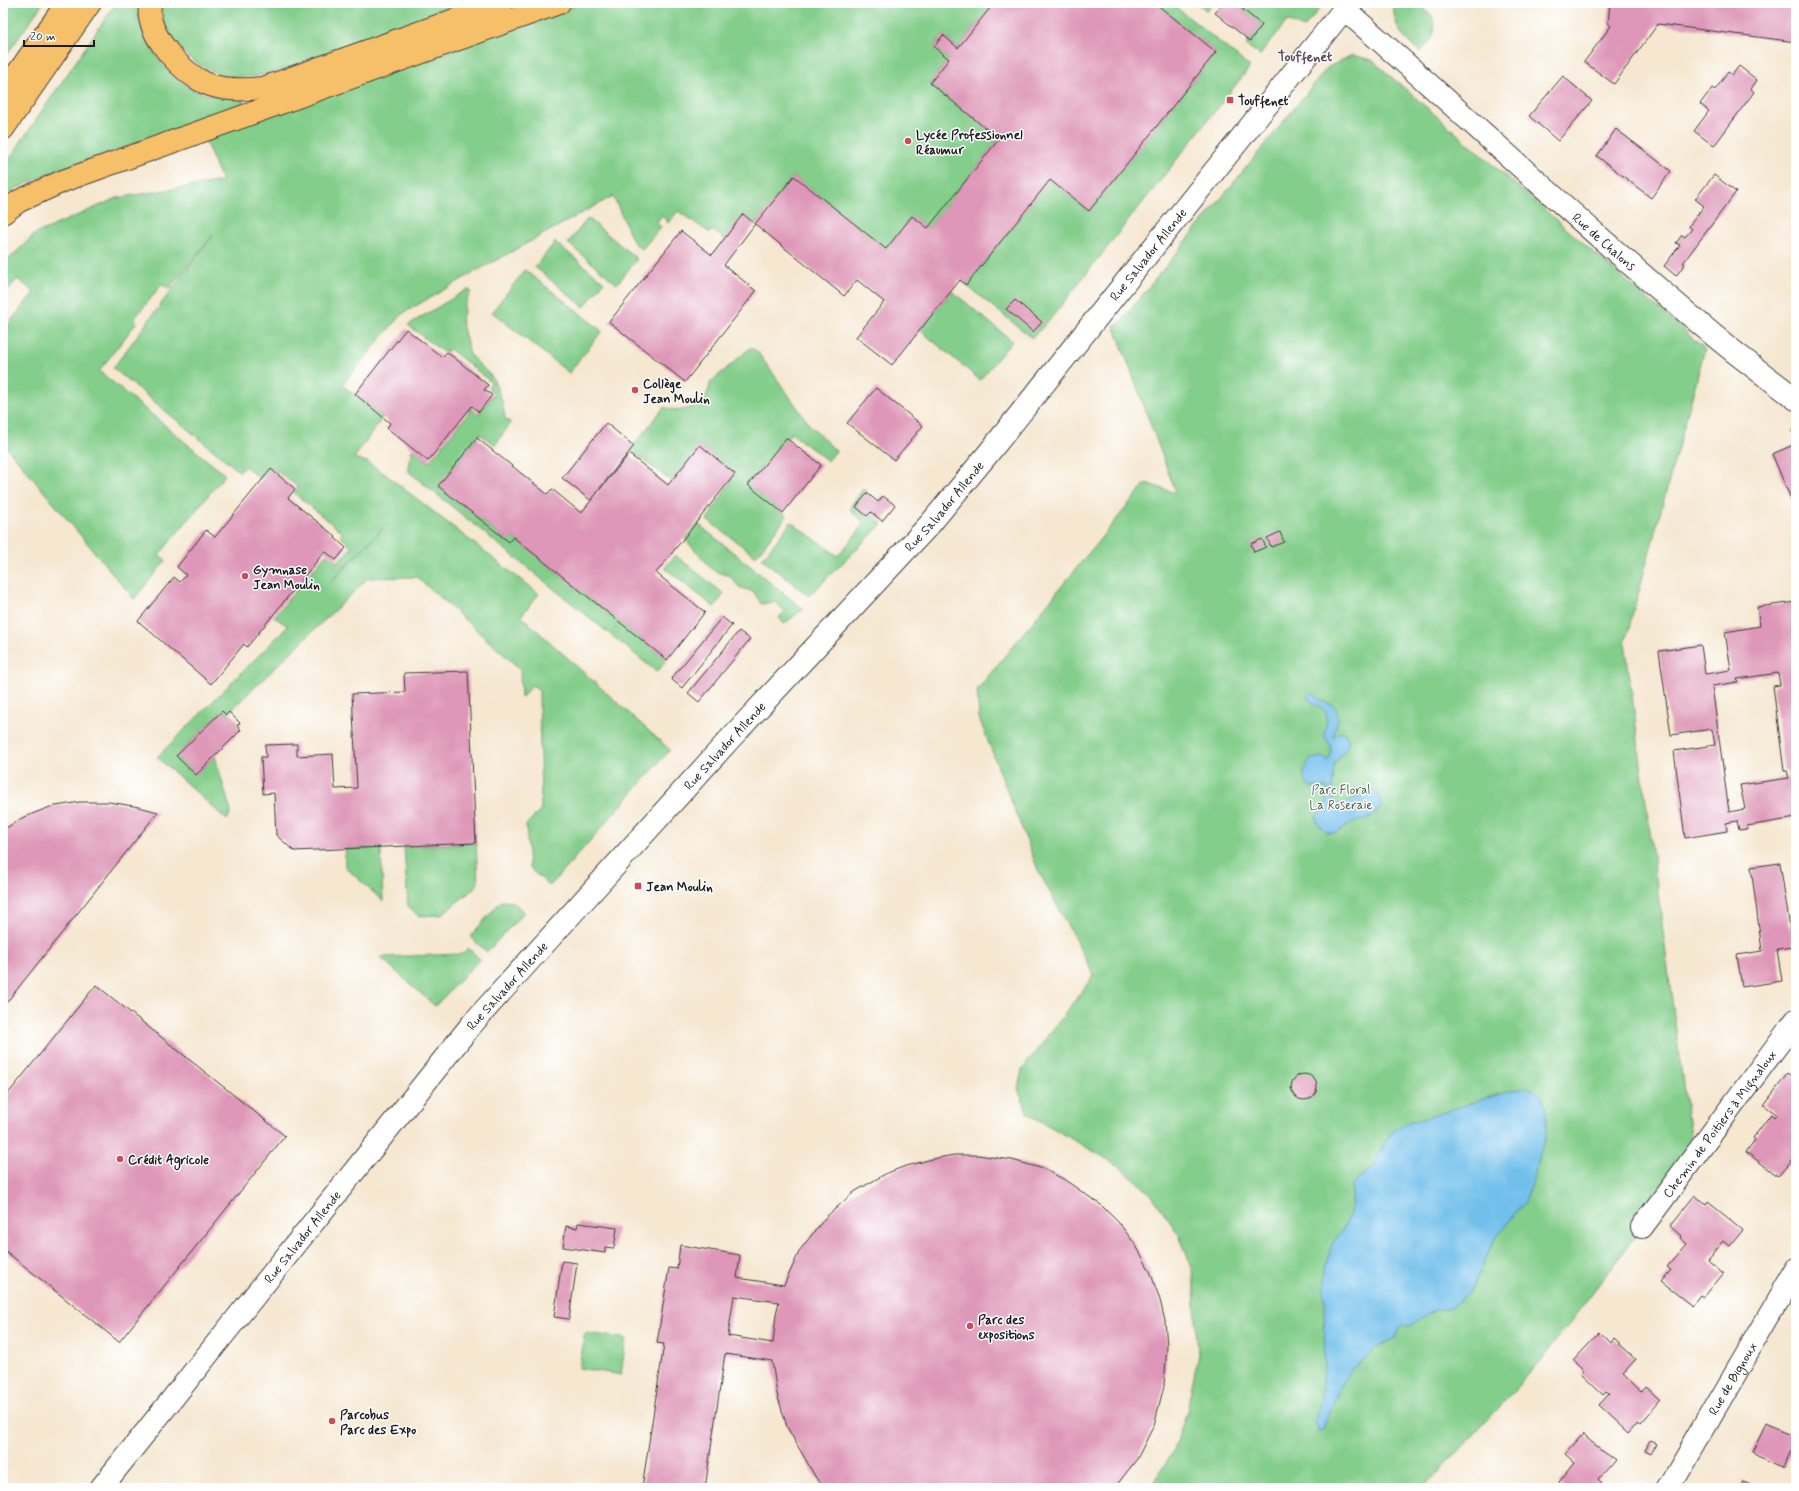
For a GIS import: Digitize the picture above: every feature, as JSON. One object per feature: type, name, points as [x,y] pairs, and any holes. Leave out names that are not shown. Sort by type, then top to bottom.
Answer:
[{"type":"main road","points":[[3,94],[67,3]]},
{"type":"main road","points":[[3,129],[90,3]]},
{"type":"main road","points":[[150,3],[150,18],[160,42],[182,67],[205,83],[238,91],[262,88],[502,3]]},
{"type":"main road","points":[[3,213],[19,201],[62,181],[559,3]]},
{"type":"street","name":"Rue de Chalons","points":[[1347,6],[1472,124],[1717,339],[1796,399]]},
{"type":"street","name":"Rue Salvador Allende","points":[[101,1488],[458,1041],[728,741],[930,524],[1347,6]]},
{"type":"street","name":"Chemin de Poitiers à Mignaloux","points":[[1642,1227],[1796,1020]]},
{"type":"street","name":"Rue de Bignoux","points":[[1668,1488],[1796,1269]]},
{"type":"green space","points":[[3,3],[43,3],[3,60]]},
{"type":"green space","points":[[116,3],[139,3],[141,22],[157,57],[174,76],[184,84],[206,94],[243,99],[245,105],[54,172],[17,188],[3,198],[3,168]]},
{"type":"green space","points":[[162,3],[472,3],[276,72],[263,75],[238,77],[215,73],[194,61],[183,52],[174,42],[167,30],[163,16]]},
{"type":"green space","points":[[582,3],[994,3],[958,48],[943,35],[934,46],[949,59],[930,83],[999,139],[928,228],[912,216],[886,249],[794,176],[755,224],[743,215],[724,239],[713,230],[710,233],[678,211],[668,223],[662,215],[656,223],[661,227],[642,249],[634,243],[613,196],[405,312],[398,318],[342,385],[383,417],[354,458],[367,462],[385,474],[539,594],[521,616],[670,750],[550,886],[529,868],[526,825],[541,809],[539,690],[532,685],[521,698],[520,669],[417,577],[368,578],[226,715],[222,711],[176,756],[196,775],[215,756],[231,812],[227,820],[157,757],[288,626],[274,617],[326,554],[337,562],[352,547],[340,536],[343,533],[294,493],[298,487],[271,467],[260,479],[245,466],[240,472],[113,368],[213,235],[169,289],[162,284],[134,319],[137,322],[99,371],[225,475],[159,555],[166,560],[134,599],[3,443],[3,331],[34,292],[17,279],[3,296],[3,265],[35,234],[117,198],[222,181],[204,138]],"holes":[[[388,523],[332,581],[331,581]]]},
{"type":"green space","points":[[1155,3],[1171,3],[1250,67],[1052,317],[1032,338],[966,285],[1050,180],[1089,211],[1216,52]]},
{"type":"green space","points":[[1197,3],[1214,3],[1207,11]]},
{"type":"green space","points":[[1235,3],[1324,3],[1304,28],[1287,21],[1260,55],[1246,45],[1262,25]]},
{"type":"green space","points":[[1393,3],[1416,3],[1432,16],[1435,29],[1432,38],[1421,52],[1408,42],[1400,31],[1395,19]]},
{"type":"green space","name":"Parc Floral La Roseraie","points":[[1352,55],[1372,60],[1705,349],[1625,642],[1693,1160],[1539,1363],[1424,1488],[1150,1488],[1174,1450],[1187,1411],[1198,1355],[1193,1271],[1179,1235],[1151,1194],[1119,1166],[1028,1114],[1018,1089],[1022,1070],[1094,975],[1038,870],[979,718],[977,690],[1146,483],[1176,493],[1114,325],[1118,325],[1327,68]]},
{"type":"green space","points":[[588,218],[637,259],[617,284],[568,243]]},
{"type":"green space","points":[[555,242],[604,282],[584,307],[535,267]]},
{"type":"green space","points":[[525,270],[602,331],[569,373],[492,312]]},
{"type":"green space","points":[[468,289],[471,291],[464,306],[464,312],[461,319],[470,355],[493,378],[502,401],[505,418],[511,423],[495,445],[480,434],[439,486],[508,542],[513,537],[667,660],[657,672],[409,472],[409,461],[412,450],[429,462],[472,409],[478,414],[494,394],[489,389],[491,382],[450,349],[444,353],[408,325]]},
{"type":"green space","points":[[952,291],[1012,341],[980,380],[920,330]]},
{"type":"green space","points":[[750,348],[757,351],[809,424],[836,451],[828,461],[791,433],[748,485],[787,516],[756,556],[707,520],[735,474],[700,445],[671,481],[630,450],[664,407],[679,410],[693,407],[700,403],[705,398],[710,383]]},
{"type":"green space","points":[[863,489],[867,492],[856,507],[868,518],[872,514],[882,524],[809,596],[762,559],[791,522],[838,556],[865,523],[852,512],[850,507]]},
{"type":"green space","points":[[698,524],[803,609],[784,624],[779,617],[785,611],[775,602],[761,604],[754,592],[739,587],[730,576],[714,571],[685,539]]},
{"type":"green space","points":[[675,555],[724,594],[714,607],[665,568]]},
{"type":"green space","points":[[476,843],[478,882],[476,887],[441,915],[418,916],[408,906],[404,847]]},
{"type":"green space","points":[[381,848],[383,901],[345,867],[345,849]]},
{"type":"green space","points":[[501,901],[513,902],[524,912],[487,952],[470,937]]},
{"type":"green space","points":[[468,948],[480,959],[435,1006],[380,957],[462,954]]},
{"type":"green space","points":[[585,1333],[626,1338],[621,1375],[579,1368]]},
{"type":"water","points":[[1312,692],[1320,700],[1333,705],[1337,710],[1338,719],[1333,737],[1338,733],[1343,732],[1348,738],[1348,746],[1334,764],[1332,789],[1334,803],[1343,806],[1360,795],[1372,791],[1377,793],[1380,798],[1381,807],[1373,816],[1362,821],[1355,821],[1336,833],[1327,833],[1318,824],[1316,817],[1321,808],[1326,804],[1328,788],[1310,787],[1304,776],[1304,770],[1311,759],[1324,757],[1328,760],[1331,753],[1330,745],[1324,736],[1327,719],[1326,715],[1323,709],[1308,698],[1307,696]]},
{"type":"water","points":[[1524,1088],[1534,1089],[1542,1097],[1546,1111],[1546,1138],[1539,1153],[1535,1174],[1524,1202],[1497,1237],[1468,1294],[1451,1308],[1435,1310],[1409,1328],[1402,1325],[1396,1338],[1379,1347],[1349,1372],[1340,1386],[1323,1430],[1318,1431],[1314,1422],[1323,1385],[1324,1289],[1326,1270],[1328,1256],[1332,1246],[1344,1226],[1351,1210],[1351,1187],[1375,1164],[1388,1137],[1397,1128],[1488,1098]]},
{"type":"building","points":[[994,3],[1155,3],[1216,52],[1089,211],[1050,180],[966,285],[960,280],[892,365],[856,337],[884,302],[857,280],[844,296],[755,224],[794,176],[886,249],[912,216],[928,228],[999,139],[930,83],[949,59],[934,47],[943,35],[958,48]]},
{"type":"building","points":[[1223,3],[1235,3],[1262,25],[1250,41],[1215,13]]},
{"type":"building","points":[[1610,3],[1796,3],[1796,42],[1658,24],[1614,84],[1584,62],[1611,26],[1608,23]]},
{"type":"building","points":[[1739,66],[1757,80],[1751,89],[1754,92],[1714,146],[1694,131],[1709,111],[1700,104],[1712,88],[1715,90],[1728,72],[1732,75]]},
{"type":"building","points":[[1563,76],[1592,101],[1558,141],[1529,116]]},
{"type":"building","points":[[1616,129],[1671,171],[1651,198],[1597,156]]},
{"type":"building","points":[[1714,175],[1736,192],[1683,263],[1685,264],[1676,276],[1664,266],[1680,245],[1676,243],[1682,235],[1685,237],[1692,229],[1689,226],[1704,206],[1695,199]]},
{"type":"building","points":[[743,214],[755,224],[724,265],[756,291],[685,382],[609,322],[681,231],[712,255]]},
{"type":"building","points":[[1015,300],[1042,322],[1033,332],[1006,309]]},
{"type":"building","points":[[406,329],[442,357],[447,352],[488,385],[484,390],[492,395],[479,412],[472,406],[428,461],[387,428],[390,423],[355,394]]},
{"type":"building","points":[[876,388],[923,426],[894,460],[847,423]]},
{"type":"building","points":[[606,423],[634,446],[590,500],[562,478]]},
{"type":"building","points":[[1796,428],[1796,436],[1792,431]]},
{"type":"building","points":[[477,438],[547,494],[552,489],[581,513],[629,454],[668,485],[700,445],[735,474],[656,573],[705,612],[667,660],[513,537],[509,542],[438,486]]},
{"type":"building","points":[[786,438],[821,465],[783,513],[748,485]]},
{"type":"building","points":[[1796,444],[1796,497],[1791,499],[1772,454]]},
{"type":"building","name":"Gymnase Jean Moulin","points":[[271,469],[295,489],[288,498],[336,537],[335,538],[346,548],[336,560],[325,551],[247,647],[244,644],[211,684],[138,621],[174,577],[180,582],[186,575],[177,567],[206,530],[215,537]]},
{"type":"building","points":[[867,493],[878,502],[883,496],[895,505],[882,521],[871,512],[867,516],[856,507]]},
{"type":"building","points":[[1280,532],[1284,542],[1271,547],[1267,538]]},
{"type":"building","points":[[1262,539],[1266,547],[1254,552],[1251,544]]},
{"type":"building","points":[[1796,602],[1796,818],[1747,826],[1748,829],[1739,830],[1737,821],[1726,823],[1727,831],[1685,838],[1674,751],[1715,745],[1712,729],[1671,735],[1659,651],[1701,645],[1705,674],[1731,670],[1725,632],[1760,626],[1757,607]],"holes":[[[1778,673],[1780,685],[1773,686],[1784,771],[1787,771],[1789,778],[1740,785],[1745,809],[1729,812],[1712,686],[1738,682],[1737,679]]]},
{"type":"building","points":[[722,617],[732,625],[682,688],[671,679]]},
{"type":"building","points":[[739,631],[750,639],[699,702],[688,693]]},
{"type":"building","points":[[468,671],[476,843],[294,851],[276,835],[274,793],[263,794],[261,757],[266,757],[265,745],[297,744],[297,756],[333,754],[335,789],[357,788],[352,694],[405,692],[404,673]]},
{"type":"building","points":[[222,711],[226,715],[229,712],[240,723],[237,726],[241,730],[196,775],[176,756]]},
{"type":"building","points":[[80,802],[109,802],[158,812],[3,1007],[3,830],[22,818],[50,807]]},
{"type":"building","points":[[1780,863],[1793,947],[1777,949],[1782,981],[1742,987],[1737,955],[1762,951],[1751,867]]},
{"type":"building","points":[[96,985],[285,1136],[119,1342],[3,1249],[3,1100]]},
{"type":"building","points":[[1788,1073],[1796,1079],[1796,1124],[1792,1130],[1796,1133],[1796,1156],[1778,1176],[1746,1152],[1755,1140],[1753,1138],[1771,1114],[1774,1117],[1776,1114],[1764,1105]]},
{"type":"building","points":[[1304,1074],[1313,1078],[1317,1087],[1313,1096],[1304,1100],[1295,1096],[1291,1087],[1295,1078]]},
{"type":"building","name":"Parc des expositions","points":[[954,1155],[978,1155],[1012,1160],[1044,1169],[1065,1180],[1101,1205],[1119,1223],[1135,1244],[1150,1271],[1160,1300],[1165,1321],[1167,1346],[1164,1386],[1154,1425],[1137,1459],[1119,1482],[1113,1488],[825,1488],[816,1478],[787,1427],[777,1394],[772,1361],[725,1354],[705,1488],[642,1488],[664,1344],[657,1343],[669,1268],[677,1269],[680,1245],[740,1255],[737,1278],[784,1285],[800,1250],[825,1218],[854,1192],[887,1173],[932,1159]],"holes":[[[734,1296],[779,1302],[776,1314],[773,1343],[728,1336]]]},
{"type":"building","points":[[1695,1195],[1706,1205],[1708,1202],[1743,1230],[1730,1246],[1724,1241],[1708,1260],[1723,1274],[1704,1297],[1701,1295],[1692,1306],[1661,1282],[1671,1270],[1667,1267],[1687,1244],[1670,1226]]},
{"type":"building","points":[[578,1223],[617,1228],[614,1248],[605,1247],[605,1253],[563,1247],[566,1226],[577,1228]]},
{"type":"building","points":[[562,1261],[577,1263],[569,1319],[554,1317]]},
{"type":"building","points":[[1600,1332],[1611,1343],[1614,1339],[1636,1359],[1622,1374],[1641,1392],[1646,1386],[1661,1400],[1641,1423],[1638,1421],[1628,1432],[1599,1405],[1609,1394],[1606,1392],[1603,1395],[1581,1374],[1584,1371],[1573,1361]]},
{"type":"building","points":[[1766,1424],[1796,1436],[1796,1442],[1785,1468],[1752,1453]]},
{"type":"building","points":[[1583,1435],[1614,1460],[1598,1479],[1603,1484],[1599,1488],[1565,1488],[1559,1482],[1575,1462],[1566,1454]]},
{"type":"building","points":[[1650,1442],[1656,1445],[1651,1455],[1645,1452]]},
{"type":"building","points":[[1743,1482],[1758,1488],[1741,1488]]},
{"type":"place","name":"Touffenet","points":[[1230,100]]},
{"type":"place","name":"Lycée Professionnel Réaumur","points":[[908,141]]},
{"type":"place","name":"Collège Jean Moulin","points":[[635,390]]},
{"type":"place","name":"Gymnase Jean Moulin","points":[[245,576]]},
{"type":"place","name":"Jean Moulin","points":[[638,886]]},
{"type":"place","name":"Crédit Agricole","points":[[120,1159]]},
{"type":"place","name":"Parc des expositions","points":[[970,1326]]},
{"type":"place","name":"Parcobus Parc des Expo","points":[[332,1421]]},
{"type":"district","name":"Touffenet","points":[[1305,56]]}]
